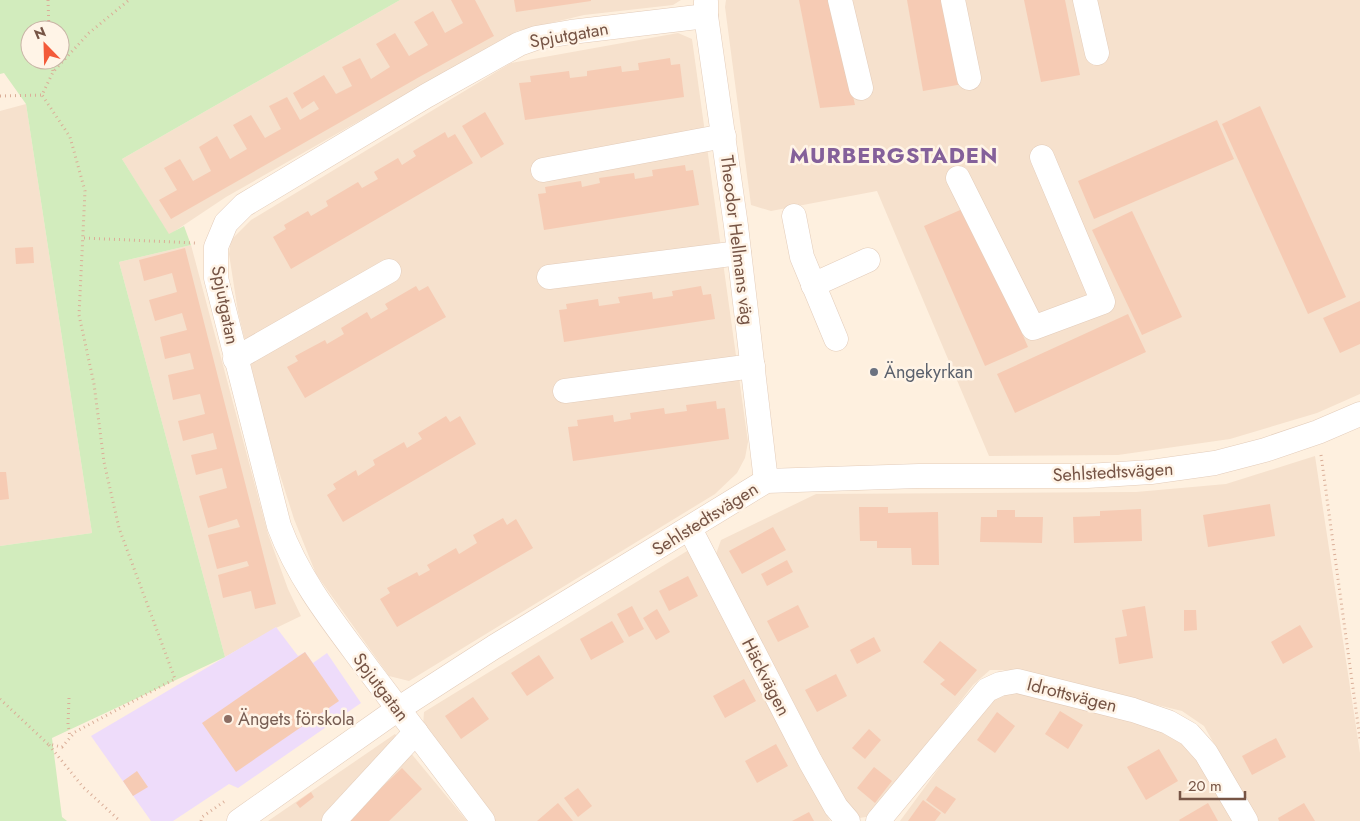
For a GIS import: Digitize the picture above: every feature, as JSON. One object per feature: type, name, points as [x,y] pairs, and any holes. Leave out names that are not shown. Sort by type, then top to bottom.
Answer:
[{"type":"street","points":[[840,0],[861,88]]},
{"type":"street","points":[[953,0],[969,78]]},
{"type":"street","points":[[1086,0],[1097,53]]},
{"type":"street","name":"Theodor Hellmans väg","points":[[706,8],[740,253],[766,481]]},
{"type":"street","name":"Spjutgatan","points":[[483,821],[335,626],[302,577],[289,552],[279,526],[235,359],[216,278],[216,247],[226,223],[244,205],[511,48],[536,38],[706,8]]},
{"type":"street","points":[[543,170],[724,136]]},
{"type":"street","points":[[958,178],[1033,328],[1102,302],[1042,157]]},
{"type":"street","points":[[794,216],[802,257],[836,339]]},
{"type":"street","points":[[549,277],[740,253]]},
{"type":"street","points":[[814,285],[868,260]]},
{"type":"street","points":[[235,359],[389,271]]},
{"type":"street","points":[[565,391],[753,366]]},
{"type":"street","name":"Sehlstedtsvägen","points":[[239,821],[398,709],[494,647],[766,481],[910,476],[1087,476],[1151,472],[1223,460],[1265,450],[1318,432],[1360,414]]},
{"type":"street","name":"Häckvägen","points":[[690,529],[810,761],[836,806],[848,821]]},
{"type":"street","name":"Idrottsvägen","points":[[878,821],[987,690],[1000,684],[1017,682],[1133,710],[1168,722],[1189,734],[1206,753],[1246,821]]},
{"type":"street","points":[[334,821],[416,732]]},
{"type":"path","points":[[48,0],[49,20]]},
{"type":"path","points":[[42,95],[53,72],[89,33],[127,1]]},
{"type":"path","points":[[0,96],[42,95]]},
{"type":"path","points":[[42,95],[70,138],[85,191],[84,238],[78,315],[94,384],[104,462],[120,528],[175,679],[75,732],[62,747],[48,744]]},
{"type":"path","points":[[84,238],[187,242],[216,247]]},
{"type":"path","points":[[1318,432],[1360,739]]},
{"type":"path","points":[[70,698],[68,724],[70,738]]},
{"type":"path","points":[[0,699],[48,744],[83,788],[120,821]]},
{"type":"shaded area","points":[[400,0],[681,0],[673,5],[584,15],[517,31],[226,197],[169,235],[122,159]]},
{"type":"shaded area","points":[[726,0],[1360,0],[1360,394],[1317,413],[1230,439],[1118,455],[989,456],[877,191],[771,211],[751,205],[725,7]]},
{"type":"shaded area","points":[[678,33],[692,39],[748,442],[745,458],[737,473],[715,494],[409,681],[389,676],[316,574],[294,519],[269,440],[238,312],[229,254],[231,240],[251,220],[511,63]]},
{"type":"shaded area","points":[[26,104],[92,533],[0,546],[0,111]]},
{"type":"shaded area","points":[[191,245],[268,534],[288,589],[301,616],[225,657],[119,262]]},
{"type":"shaded area","points":[[1315,456],[1360,753],[1360,821],[1258,821],[1204,726],[1182,711],[1013,670],[990,670],[973,685],[872,816],[853,819],[716,554],[721,540],[816,494],[1136,492],[1226,484]]},
{"type":"shaded area","points":[[692,548],[737,642],[830,821],[495,821],[423,726],[424,712]]},
{"type":"shaded area","name":"Ängets förskola","points":[[276,627],[298,656],[305,652],[313,663],[327,653],[361,703],[238,788],[229,784],[173,821],[151,821],[91,736]]},
{"type":"shaded area","points":[[1019,689],[1131,713],[1191,747],[1233,821],[900,821],[986,704],[998,696]]},
{"type":"shaded area","points":[[395,734],[467,821],[268,821]]},
{"type":"green space","points":[[0,0],[400,0],[122,159],[169,234],[184,226],[191,245],[119,262],[225,657],[52,738],[62,817],[67,821],[0,821],[0,546],[92,533],[26,104],[4,73],[0,74]]},
{"type":"building","points":[[451,0],[475,0],[494,36],[171,219],[159,200],[177,190],[164,168],[180,159],[193,181],[211,171],[199,147],[217,136],[230,159],[247,149],[233,125],[251,115],[265,138],[281,129],[269,106],[287,97],[300,120],[319,109],[314,101],[302,109],[293,93],[324,75],[336,94],[352,86],[342,67],[360,58],[371,79],[390,67],[376,44],[395,33],[409,56],[428,45],[414,22],[433,11],[445,33],[463,23]]},
{"type":"building","points":[[514,0],[591,0],[591,1],[516,12]]},
{"type":"building","points":[[799,0],[831,0],[855,105],[820,108]]},
{"type":"building","points":[[907,0],[947,0],[963,84],[923,91]]},
{"type":"building","points":[[1024,0],[1065,0],[1080,75],[1041,82]]},
{"type":"building","points":[[670,58],[671,65],[680,64],[684,97],[525,120],[519,83],[531,82],[530,76],[569,71],[570,78],[587,76],[587,71],[621,66],[622,72],[639,70],[638,63]]},
{"type":"building","points":[[1260,106],[1346,297],[1308,314],[1222,124]]},
{"type":"building","points":[[485,112],[504,144],[481,158],[462,126]]},
{"type":"building","points":[[1217,120],[1234,159],[1094,219],[1078,181]]},
{"type":"building","points":[[445,132],[448,138],[455,134],[473,163],[291,269],[273,237],[286,229],[284,225],[308,211],[311,216],[328,206],[326,201],[358,182],[362,188],[378,179],[374,172],[398,158],[402,165],[416,156],[413,151]]},
{"type":"building","points":[[685,165],[686,171],[693,170],[699,205],[544,230],[538,194],[546,193],[545,187],[581,181],[582,187],[600,183],[599,178],[634,173],[635,179],[653,176],[652,170]]},
{"type":"building","points":[[967,207],[1028,347],[985,366],[924,226]]},
{"type":"building","points":[[1132,211],[1182,317],[1142,335],[1092,230]]},
{"type":"building","points":[[33,247],[34,263],[16,264],[15,248]]},
{"type":"building","points":[[185,248],[276,604],[255,609],[251,591],[223,598],[218,575],[249,566],[247,561],[217,569],[208,535],[240,527],[237,519],[208,528],[199,496],[227,488],[222,468],[196,475],[191,455],[217,449],[213,433],[183,441],[178,421],[205,414],[200,394],[173,400],[168,375],[194,369],[190,353],[165,359],[160,337],[187,330],[182,313],[155,321],[149,300],[177,292],[172,273],[144,281],[139,260]]},
{"type":"building","points":[[416,286],[419,291],[428,286],[446,317],[305,398],[287,367],[298,361],[295,356],[325,340],[327,344],[344,334],[341,328],[367,312],[371,319],[388,309],[385,304]]},
{"type":"building","points":[[701,286],[703,295],[711,294],[715,319],[564,342],[559,310],[567,309],[566,304],[598,299],[599,306],[620,303],[618,297],[652,292],[653,299],[673,296],[672,291]]},
{"type":"building","points":[[1360,301],[1360,344],[1340,353],[1323,318]]},
{"type":"building","points":[[1128,314],[1146,352],[1015,413],[997,374]]},
{"type":"building","points":[[716,401],[717,409],[725,408],[729,439],[573,461],[568,427],[578,426],[577,420],[613,415],[614,422],[631,419],[630,413],[664,408],[665,414],[687,411],[686,405]]},
{"type":"building","points":[[446,416],[450,422],[460,416],[476,444],[343,522],[327,495],[336,489],[333,484],[356,470],[358,476],[375,465],[373,460],[404,442],[407,448],[422,439],[418,433]]},
{"type":"building","points":[[0,472],[6,472],[9,499],[0,500]]},
{"type":"building","points":[[1270,504],[1275,536],[1208,547],[1203,515]]},
{"type":"building","points":[[859,507],[888,507],[888,513],[938,512],[939,565],[912,565],[911,548],[877,548],[877,541],[860,541]]},
{"type":"building","points":[[1141,509],[1142,541],[1074,543],[1073,517],[1100,516],[1100,511]]},
{"type":"building","points":[[997,510],[1015,510],[1015,517],[1043,517],[1042,543],[980,542],[981,517],[997,517]]},
{"type":"building","points":[[503,518],[507,525],[516,519],[533,548],[397,627],[380,599],[390,593],[387,588],[417,572],[419,576],[430,570],[427,565],[456,548],[459,554],[477,543],[473,535]]},
{"type":"building","points":[[773,527],[786,550],[742,574],[729,551]]},
{"type":"building","points":[[787,560],[793,572],[767,586],[761,574]]},
{"type":"building","points":[[688,576],[698,596],[669,611],[659,591]]},
{"type":"building","points":[[798,605],[809,627],[778,642],[767,621]]},
{"type":"building","points":[[632,606],[644,629],[629,637],[617,614]]},
{"type":"building","points":[[1145,606],[1153,658],[1119,664],[1115,638],[1127,636],[1122,610]]},
{"type":"building","points":[[657,609],[670,632],[656,640],[643,618]]},
{"type":"building","points":[[1184,610],[1196,610],[1197,630],[1184,631]]},
{"type":"building","points":[[612,621],[624,642],[591,660],[580,639]]},
{"type":"building","points":[[1300,625],[1313,647],[1283,664],[1271,642]]},
{"type":"building","points":[[874,637],[881,651],[857,664],[850,650]]},
{"type":"building","points":[[940,641],[977,670],[955,696],[940,684],[945,680],[923,662]]},
{"type":"building","points":[[305,652],[339,701],[236,772],[202,723]]},
{"type":"building","points":[[539,655],[554,678],[527,696],[511,673]]},
{"type":"building","points":[[836,674],[847,696],[817,712],[805,690]]},
{"type":"building","points":[[744,679],[756,701],[725,718],[713,696]]},
{"type":"building","points":[[473,697],[489,719],[461,739],[445,716]]},
{"type":"building","points":[[1060,711],[1083,725],[1068,749],[1045,734]]},
{"type":"building","points":[[997,712],[1015,726],[995,753],[977,740]]},
{"type":"building","points":[[869,729],[881,740],[865,759],[852,748]]},
{"type":"building","points":[[1276,738],[1286,757],[1252,775],[1242,756]]},
{"type":"building","points":[[776,744],[788,766],[757,783],[745,761]]},
{"type":"building","points":[[1159,749],[1178,781],[1146,800],[1127,767]]},
{"type":"building","points":[[874,767],[892,781],[875,803],[857,788]]},
{"type":"building","points":[[402,768],[422,789],[389,821],[348,820]]},
{"type":"building","points":[[137,771],[148,787],[133,796],[123,781]]},
{"type":"building","points":[[936,786],[956,799],[945,814],[926,800]]},
{"type":"building","points":[[578,788],[592,806],[578,817],[564,798]]},
{"type":"building","points":[[311,792],[314,797],[300,808],[296,803]]},
{"type":"building","points":[[923,800],[941,813],[935,821],[908,821]]},
{"type":"building","points":[[558,803],[573,821],[537,821]]},
{"type":"building","points":[[1208,803],[1218,821],[1179,820]]},
{"type":"building","points":[[1304,803],[1315,821],[1279,821],[1278,818]]},
{"type":"building","points":[[809,812],[814,821],[792,821]]},
{"type":"place","name":"Ängekyrkan","points":[[874,372]]},
{"type":"place","name":"Ängets förskola","points":[[228,719]]},
{"type":"district","name":"MURBERGSTADEN","points":[[894,155]]}]
